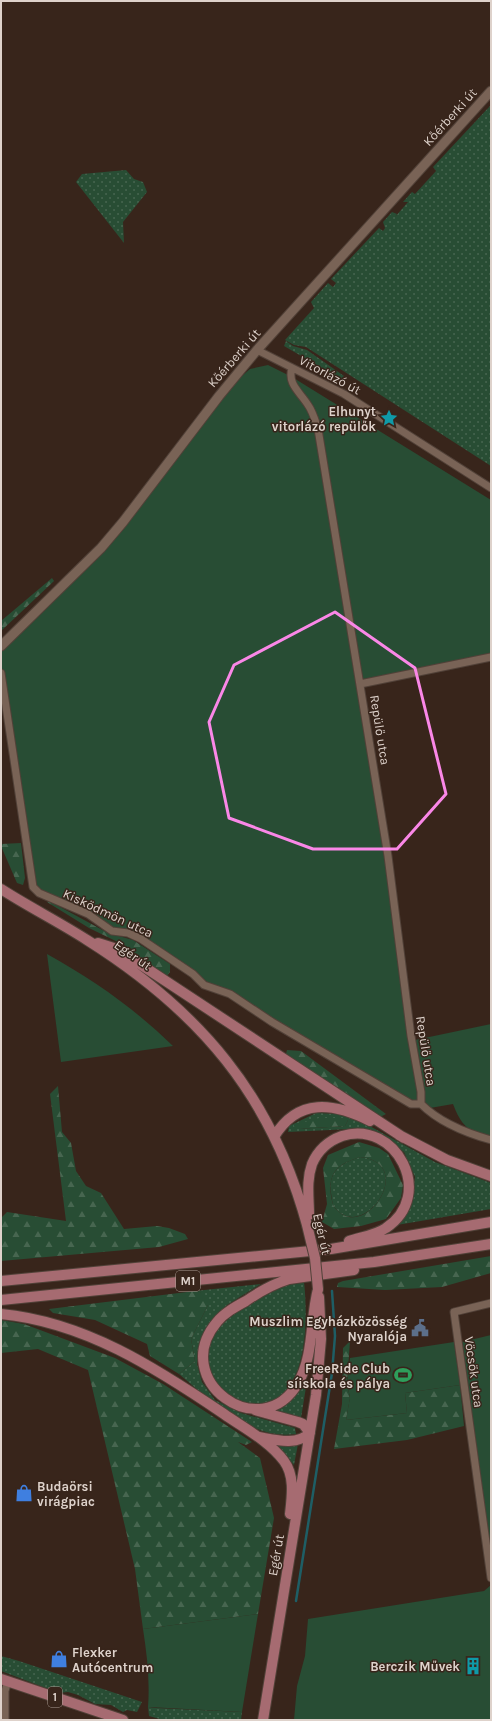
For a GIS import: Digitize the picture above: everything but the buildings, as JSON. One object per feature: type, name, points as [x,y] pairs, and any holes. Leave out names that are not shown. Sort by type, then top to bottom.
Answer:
[{"type":"main road","name":"Egér út","points":[[1,889],[87,939],[142,977],[163,994],[208,1038],[242,1080],[274,1137],[294,1178],[315,1258],[321,1316],[321,1339],[316,1395],[262,1719]]},
{"type":"main road","points":[[87,939],[117,949],[404,1138]]},
{"type":"main road","points":[[274,1137],[282,1124],[289,1118],[302,1111],[322,1107],[334,1107],[344,1110],[404,1138],[447,1160],[491,1176]]},
{"type":"main road","points":[[307,1225],[310,1174],[316,1158],[325,1145],[334,1139],[346,1135],[364,1134],[384,1142],[397,1154],[405,1167],[409,1184],[407,1202],[401,1212],[385,1229],[345,1242],[331,1249]]},
{"type":"main road","name":"M1","points":[[1,1281],[331,1249],[491,1222]]},
{"type":"main road","name":"M1","points":[[1,1300],[374,1262],[435,1254],[491,1244]]},
{"type":"main road","points":[[258,1437],[298,1441],[306,1438],[310,1433],[303,1424],[298,1422],[235,1405],[225,1400],[214,1389],[207,1377],[203,1362],[204,1348],[208,1334],[217,1322],[238,1305],[280,1282],[289,1279],[342,1272],[374,1262]]},
{"type":"main road","points":[[252,1409],[264,1408],[280,1402],[299,1382],[306,1359],[312,1316],[318,1289]]},
{"type":"main road","points":[[1,1314],[44,1322],[108,1344],[144,1362],[178,1383],[258,1437],[276,1452],[289,1471],[292,1484],[290,1516],[294,1528]]},
{"type":"main road","name":"1","points":[[5,1680],[123,1720]]},
{"type":"street","name":"Kőérberki út","points":[[1,646],[96,553],[257,350],[491,90]]},
{"type":"street","name":"Vitorlázó út","points":[[257,350],[344,394],[491,488]]},
{"type":"street","name":"Repülő utca","points":[[292,368],[289,376],[291,381],[308,404],[318,429],[388,856],[411,1036],[421,1092],[421,1104]]},
{"type":"street","points":[[360,684],[491,657]]},
{"type":"street","name":"Kisködmön utca","points":[[1,673],[33,887],[59,903],[88,914],[112,931],[128,933],[141,939],[193,974],[204,985],[230,994],[272,1022],[411,1104],[421,1104]]},
{"type":"street","points":[[421,1104],[438,1119],[479,1137],[491,1140]]},
{"type":"street","name":"Vöcsök utca","points":[[491,1303],[454,1312],[491,1578]]},
{"type":"street","points":[[5,1680],[5,1720]]},
{"type":"highlighted area","points":[[335,612],[415,668],[446,794],[397,849],[313,849],[229,818],[209,722],[234,665]]},
{"type":"green space","points":[[490,106],[491,466],[306,347],[294,345],[285,340],[314,308],[311,302],[328,283],[333,287],[336,283],[331,279],[379,228],[383,231],[385,228],[383,222],[392,212],[397,214],[395,217],[408,202],[403,202],[412,192],[415,194],[436,171],[433,167]]},
{"type":"green space","points":[[126,170],[134,179],[143,182],[147,192],[123,222],[124,243],[76,182],[82,174]]},
{"type":"green space","points":[[286,341],[293,346],[307,350],[344,376],[341,379],[284,346]]},
{"type":"green space","points":[[268,365],[292,377],[491,500],[491,657],[360,684],[415,1040],[491,1024],[491,1138],[476,1133],[466,1127],[453,1104],[430,1108],[416,1105],[219,991],[141,939],[120,931],[33,887],[1,673],[1,646],[101,548],[219,396],[250,369]]},
{"type":"green space","points":[[52,578],[54,581],[1,631],[1,621]]},
{"type":"green space","points":[[21,843],[25,878],[23,885],[17,883],[1,846],[1,844]]},
{"type":"green space","points":[[49,901],[108,933],[133,940],[170,964],[170,972],[166,977],[126,946],[89,928],[47,902]]},
{"type":"green space","points":[[47,954],[81,974],[129,1007],[173,1046],[61,1062]]},
{"type":"green space","points":[[287,1050],[301,1051],[386,1114],[380,1117],[286,1054]]},
{"type":"green space","points":[[58,1086],[62,1132],[71,1143],[76,1171],[86,1186],[101,1193],[124,1229],[157,1226],[169,1228],[185,1234],[188,1239],[159,1247],[1,1261],[1,1218],[7,1212],[66,1221],[50,1094]]},
{"type":"green space","points":[[316,1113],[342,1114],[366,1124],[435,1162],[491,1183],[491,1209],[397,1225],[411,1200],[415,1177],[404,1152],[370,1132],[351,1129],[288,1132],[289,1126]],"holes":[[[348,1120],[345,1126],[298,1129]]]},
{"type":"green space","points":[[319,1118],[344,1118],[348,1120],[345,1126],[298,1129],[294,1127],[294,1125]]},
{"type":"green space","points":[[359,1142],[379,1148],[388,1154],[403,1185],[401,1198],[386,1219],[361,1226],[334,1229],[322,1222],[327,1204],[323,1168],[328,1155]],"holes":[[[360,1157],[377,1162],[385,1172],[385,1185],[381,1197],[372,1208],[361,1216],[349,1217],[337,1210],[332,1202],[330,1188],[331,1181],[336,1170],[340,1166]]]},
{"type":"green space","points":[[360,1157],[377,1162],[385,1172],[385,1184],[381,1197],[372,1208],[361,1215],[349,1217],[337,1210],[332,1202],[332,1179],[337,1169],[342,1165]]},
{"type":"green space","points":[[491,1256],[491,1273],[442,1287],[385,1290],[337,1287],[338,1283],[343,1281]]},
{"type":"green space","points":[[304,1282],[306,1315],[305,1334],[297,1372],[289,1387],[277,1398],[262,1404],[251,1404],[219,1391],[209,1368],[208,1359],[210,1344],[217,1328],[246,1305],[288,1284]]},
{"type":"green space","points":[[261,1284],[227,1305],[211,1322],[203,1333],[197,1364],[202,1382],[215,1400],[241,1413],[295,1428],[296,1434],[280,1434],[264,1431],[248,1425],[218,1406],[179,1374],[195,1361],[191,1339],[208,1305],[200,1292],[195,1291]]},
{"type":"green space","points":[[195,1291],[200,1292],[209,1300],[191,1339],[195,1361],[179,1374],[150,1356],[147,1344],[95,1320],[53,1313],[49,1309]]},
{"type":"green space","points":[[1,1320],[24,1324],[115,1358],[163,1384],[252,1442],[246,1445],[238,1442],[260,1458],[274,1518],[258,1614],[143,1629],[135,1569],[88,1370],[38,1349],[1,1353]]},
{"type":"green space","points":[[491,1335],[491,1552],[462,1342]]},
{"type":"green space","points":[[350,1341],[347,1384],[350,1398],[346,1420],[407,1413],[405,1393],[460,1385],[464,1426],[407,1440],[334,1449],[342,1404],[343,1348]]},
{"type":"green space","name":"FreeRide Club síiskola és pálya","points":[[454,1342],[460,1385],[405,1393],[407,1413],[346,1420],[350,1397],[347,1385],[350,1358]]},
{"type":"green space","points":[[305,1380],[307,1381],[301,1418],[272,1411],[283,1406],[292,1399]]},
{"type":"green space","points":[[274,1442],[298,1444],[294,1465]]},
{"type":"green space","points":[[491,1585],[491,1720],[294,1720],[297,1686],[305,1656],[308,1619],[484,1591]]},
{"type":"green space","points":[[258,1614],[242,1712],[148,1707],[148,1668],[143,1629]]},
{"type":"green space","points":[[1,1656],[142,1702],[137,1712],[127,1710],[123,1712],[111,1705],[95,1704],[78,1695],[68,1692],[59,1693],[1,1671]]},
{"type":"green space","points":[[148,1707],[242,1712],[241,1720],[163,1720],[149,1716]]},
{"type":"waterway","points":[[296,1601],[332,1373],[335,1336],[332,1291]]},
{"type":"place","name":"Elhunyt vitorlázó repülők","points":[[389,418]]},
{"type":"place","name":"Muszlim Egyházközösség Nyaralója","points":[[420,1328]]},
{"type":"place","name":"FreeRide Club síiskola és pálya","points":[[403,1375]]},
{"type":"place","name":"Budaörsi virágpiac","points":[[24,1493]]},
{"type":"place","name":"Flexker Autócentrum","points":[[59,1659]]},
{"type":"place","name":"Berczik Művek","points":[[473,1666]]}]
